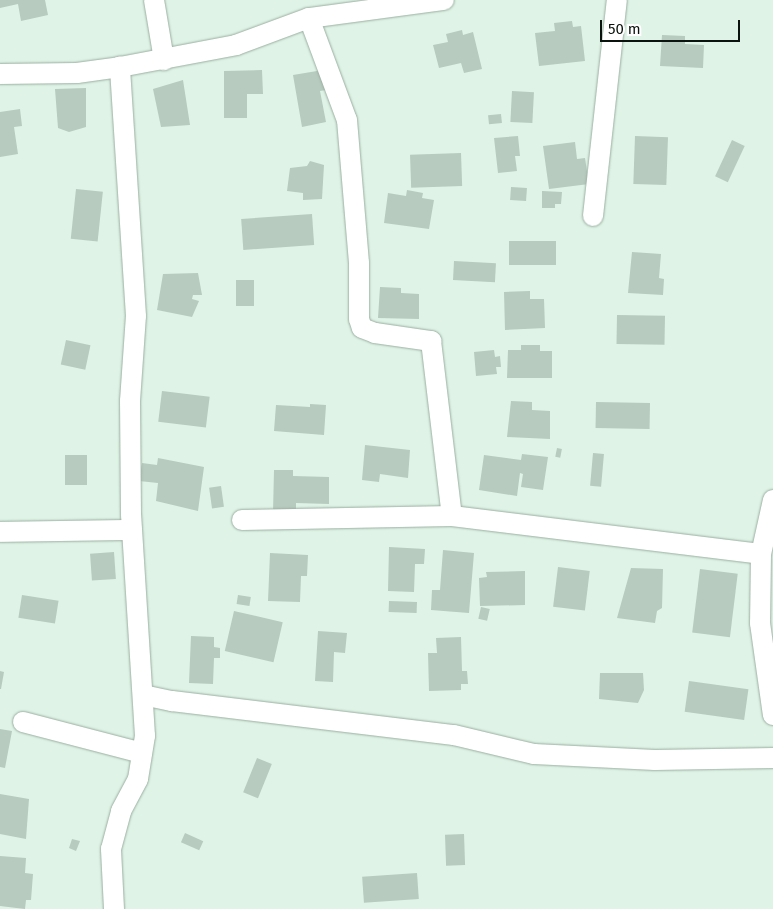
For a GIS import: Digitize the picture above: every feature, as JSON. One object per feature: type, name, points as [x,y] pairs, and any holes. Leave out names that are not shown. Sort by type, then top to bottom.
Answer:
[{"type":"street","points":[[154,0],[164,60]]},
{"type":"street","points":[[0,74],[77,73],[120,68],[236,45],[309,18],[444,0]]},
{"type":"street","points":[[593,216],[617,0]]},
{"type":"street","points":[[309,18],[347,120],[359,263],[359,319],[362,328],[375,332],[431,341],[452,516]]},
{"type":"street","points":[[114,909],[111,849],[121,811],[138,779],[145,736],[144,695],[132,530],[130,401],[136,316],[120,68]]},
{"type":"street","points":[[773,500],[762,554],[760,623],[773,715]]},
{"type":"street","points":[[242,520],[452,516],[762,554]]},
{"type":"street","points":[[0,532],[132,530]]},
{"type":"street","points":[[144,695],[172,701],[454,735],[534,754],[655,760],[773,758]]},
{"type":"street","points":[[23,722],[142,753]]},
{"type":"building","points":[[0,0],[45,0],[48,15],[21,21],[18,4],[0,8]]},
{"type":"building","points":[[572,21],[573,27],[581,26],[585,61],[539,66],[535,33],[555,31],[554,23]]},
{"type":"building","points":[[462,30],[463,35],[473,32],[482,69],[464,73],[461,63],[439,68],[433,45],[448,42],[446,34]]},
{"type":"building","points":[[662,35],[685,36],[685,44],[704,45],[703,68],[660,66]]},
{"type":"building","points":[[262,70],[263,94],[247,94],[247,118],[224,118],[224,71]]},
{"type":"building","points":[[323,70],[326,90],[320,91],[326,122],[302,127],[293,75]]},
{"type":"building","points":[[183,80],[190,125],[161,127],[153,89]]},
{"type":"building","points":[[86,88],[86,127],[69,132],[58,128],[55,89]]},
{"type":"building","points":[[512,91],[534,92],[532,123],[510,122]]},
{"type":"building","points":[[20,109],[22,126],[14,127],[18,154],[0,157],[0,112]]},
{"type":"building","points":[[501,114],[502,123],[489,124],[488,115]]},
{"type":"building","points":[[518,136],[520,156],[515,156],[517,171],[498,173],[494,138]]},
{"type":"building","points":[[635,136],[668,137],[666,185],[633,184]]},
{"type":"building","points":[[732,140],[745,146],[728,182],[715,176]]},
{"type":"building","points":[[575,142],[577,159],[585,158],[589,184],[549,189],[543,146]]},
{"type":"building","points":[[461,153],[462,186],[411,188],[410,155]]},
{"type":"building","points":[[310,161],[324,165],[322,199],[303,200],[303,193],[287,191],[290,168],[307,166]]},
{"type":"building","points":[[511,187],[527,188],[526,201],[510,200]]},
{"type":"building","points":[[76,189],[103,192],[98,242],[71,239]]},
{"type":"building","points":[[407,190],[423,193],[422,198],[434,200],[429,229],[384,223],[388,193],[406,196]]},
{"type":"building","points":[[542,191],[562,192],[561,204],[555,204],[555,208],[542,208]]},
{"type":"building","points":[[312,214],[314,245],[243,250],[241,219]]},
{"type":"building","points":[[509,241],[556,241],[556,265],[509,265]]},
{"type":"building","points":[[632,252],[661,254],[659,278],[664,279],[663,295],[628,293]]},
{"type":"building","points":[[454,261],[496,263],[495,282],[453,280]]},
{"type":"building","points":[[198,273],[202,295],[193,295],[192,299],[199,301],[192,317],[157,310],[163,274]]},
{"type":"building","points":[[236,280],[254,280],[254,306],[236,306]]},
{"type":"building","points":[[380,287],[401,288],[401,293],[419,294],[419,319],[378,318]]},
{"type":"building","points":[[530,291],[530,299],[544,299],[545,328],[505,330],[504,292]]},
{"type":"building","points":[[617,315],[665,316],[664,345],[616,344]]},
{"type":"building","points":[[66,340],[90,345],[85,370],[61,364]]},
{"type":"building","points":[[521,345],[540,345],[540,351],[552,351],[552,378],[507,378],[508,350],[521,350]]},
{"type":"building","points":[[494,350],[495,357],[500,356],[501,367],[496,367],[497,374],[476,376],[474,352]]},
{"type":"building","points":[[162,391],[210,397],[206,428],[158,422]]},
{"type":"building","points":[[511,401],[532,402],[532,410],[550,411],[550,439],[507,437]]},
{"type":"building","points":[[596,402],[650,403],[650,429],[596,428]]},
{"type":"building","points":[[310,404],[326,405],[324,435],[274,431],[276,405],[310,407]]},
{"type":"building","points":[[365,445],[410,450],[408,478],[380,474],[379,482],[362,480]]},
{"type":"building","points":[[557,448],[562,449],[560,458],[555,457]]},
{"type":"building","points":[[593,453],[604,454],[601,487],[590,486]]},
{"type":"building","points":[[522,454],[548,457],[543,490],[521,487],[523,474],[520,473],[517,496],[479,490],[484,455],[521,460]]},
{"type":"building","points":[[65,455],[87,455],[87,485],[65,485]]},
{"type":"building","points":[[158,458],[204,467],[198,511],[156,501],[158,483],[139,481],[142,463],[157,465]]},
{"type":"building","points":[[274,470],[293,470],[293,476],[329,477],[329,504],[296,503],[296,513],[273,513]]},
{"type":"building","points":[[221,486],[224,507],[212,508],[209,488]]},
{"type":"building","points":[[389,547],[425,549],[424,564],[415,564],[414,592],[388,591]]},
{"type":"building","points":[[443,550],[474,553],[469,613],[431,610],[432,590],[440,590]]},
{"type":"building","points":[[114,552],[116,579],[92,581],[90,554]]},
{"type":"building","points":[[270,553],[308,555],[307,576],[301,576],[300,602],[268,601]]},
{"type":"building","points":[[558,567],[590,571],[585,611],[553,607]]},
{"type":"building","points":[[631,568],[663,569],[662,608],[657,611],[655,623],[617,618]]},
{"type":"building","points":[[700,569],[738,574],[730,637],[692,633]]},
{"type":"building","points":[[525,571],[525,605],[480,606],[479,578],[487,577],[486,572]]},
{"type":"building","points":[[22,595],[59,601],[55,624],[18,618]]},
{"type":"building","points":[[238,595],[251,597],[249,606],[237,604]]},
{"type":"building","points":[[389,601],[417,602],[417,613],[389,612]]},
{"type":"building","points":[[481,607],[490,609],[487,621],[478,619]]},
{"type":"building","points":[[234,611],[283,622],[273,662],[225,651]]},
{"type":"building","points":[[318,631],[347,633],[345,653],[334,652],[333,682],[315,681]]},
{"type":"building","points":[[191,636],[214,637],[214,647],[220,648],[220,658],[214,658],[213,684],[189,683]]},
{"type":"building","points":[[461,637],[462,671],[467,671],[468,684],[461,684],[461,690],[429,691],[428,653],[437,653],[436,638]]},
{"type":"building","points":[[0,671],[4,672],[1,689],[0,689]]},
{"type":"building","points":[[600,673],[643,673],[644,690],[638,703],[599,699]]},
{"type":"building","points":[[689,681],[748,689],[744,720],[685,712]]},
{"type":"building","points":[[0,729],[12,731],[5,768],[0,767]]},
{"type":"building","points":[[257,758],[272,764],[258,798],[243,792]]},
{"type":"building","points":[[0,794],[29,799],[26,839],[0,834]]},
{"type":"building","points":[[185,833],[203,841],[199,850],[181,842]]},
{"type":"building","points":[[464,834],[465,865],[446,866],[445,835]]},
{"type":"building","points":[[72,839],[80,841],[76,851],[69,848]]},
{"type":"building","points":[[0,856],[26,858],[25,873],[33,874],[31,900],[26,900],[25,909],[0,906]]},
{"type":"building","points":[[417,873],[419,899],[364,903],[362,877]]}]
